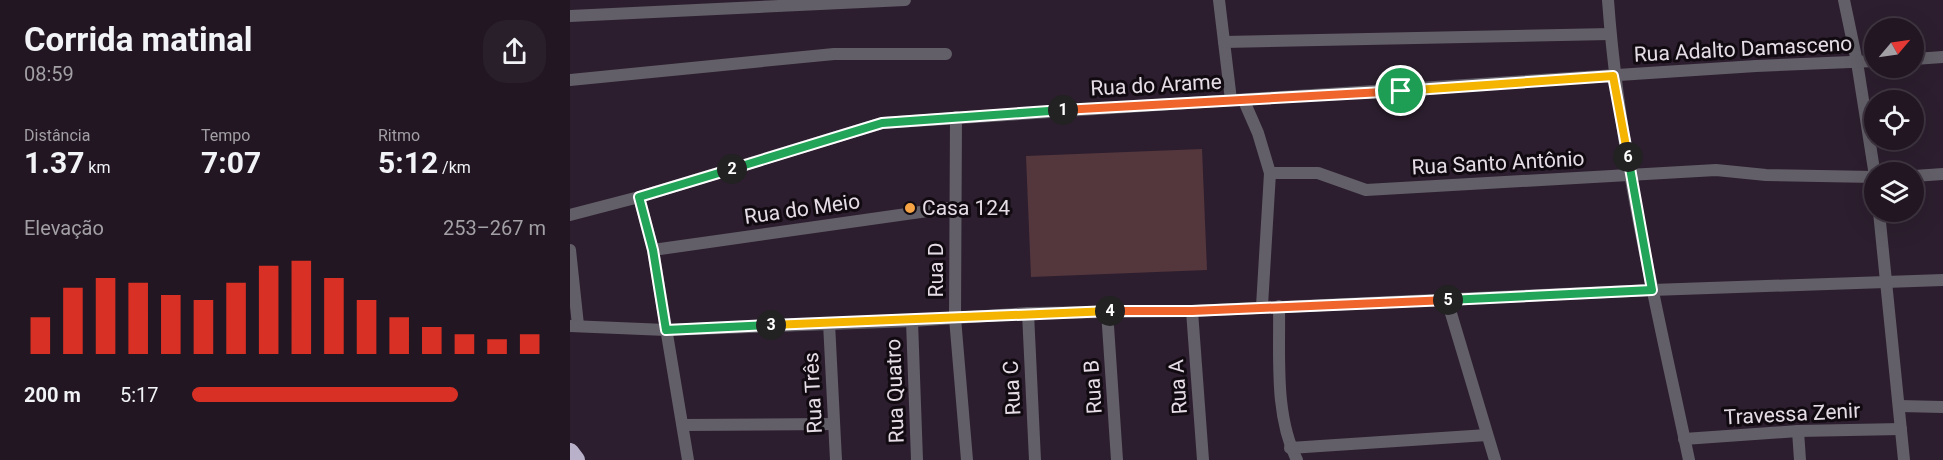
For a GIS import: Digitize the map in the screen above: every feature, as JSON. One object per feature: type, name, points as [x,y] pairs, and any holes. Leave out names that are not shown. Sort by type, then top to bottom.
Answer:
[{"type":"street","points":[[570,16],[905,0]]},
{"type":"street","points":[[1608,0],[1613,76],[1652,290],[1689,460]]},
{"type":"street","points":[[1844,0],[1857,62],[1873,162]]},
{"type":"street","points":[[1218,1],[1231,100]]},
{"type":"street","points":[[1224,42],[1610,34]]},
{"type":"street","points":[[570,80],[834,54],[946,54]]},
{"type":"street","points":[[1924,58],[1943,57]]},
{"type":"street","name":"Rua Adalto Damasceno","points":[[1613,76],[1864,62]]},
{"type":"street","name":"Rua do Arame","points":[[570,215],[639,197],[882,123],[1613,76]]},
{"type":"street","points":[[1244,101],[1258,133],[1270,173],[1262,306]]},
{"type":"street","name":"Rua D","points":[[956,117],[955,318],[967,460]]},
{"type":"street","name":"Rua Santo Antônio","points":[[1270,173],[1318,173],[1366,190],[1716,170],[1766,175],[1864,177]]},
{"type":"street","points":[[1924,175],[1943,174]]},
{"type":"street","points":[[639,197],[653,250],[688,460]]},
{"type":"street","name":"Rua do Meio","points":[[653,250],[956,207]]},
{"type":"street","points":[[1880,222],[1904,460]]},
{"type":"street","points":[[570,250],[574,326],[666,330],[912,321],[1028,313],[1192,311],[1262,306],[1943,280]]},
{"type":"street","points":[[1447,300],[1495,460]]},
{"type":"street","points":[[1279,306],[1280,392],[1290,448],[1297,460]]},
{"type":"street","name":"Rua B","points":[[1107,311],[1118,460]]},
{"type":"street","name":"Rua A","points":[[1192,311],[1203,460]]},
{"type":"street","name":"Rua C","points":[[1028,313],[1035,460]]},
{"type":"street","name":"Rua Quatro","points":[[912,321],[917,460]]},
{"type":"street","name":"Rua Três","points":[[829,323],[836,460]]},
{"type":"street","points":[[1899,406],[1943,407]]},
{"type":"street","points":[[683,425],[834,424]]},
{"type":"street","name":"Travessa Zenir","points":[[1684,438],[1798,431],[1901,429]]},
{"type":"street","points":[[1798,431],[1800,460]]},
{"type":"street","points":[[1290,448],[1487,435]]},
{"type":"shaded area","points":[[1202,149],[1207,270],[1031,277],[1026,156]]},
{"type":"place","name":"Casa 124","points":[[910,208]]},
{"type":"route","points":[[1613,76],[1652,290],[1262,306],[1192,311],[1028,313],[912,321],[666,330],[653,250],[639,197],[882,123],[1401,91],[1613,76]]}]
